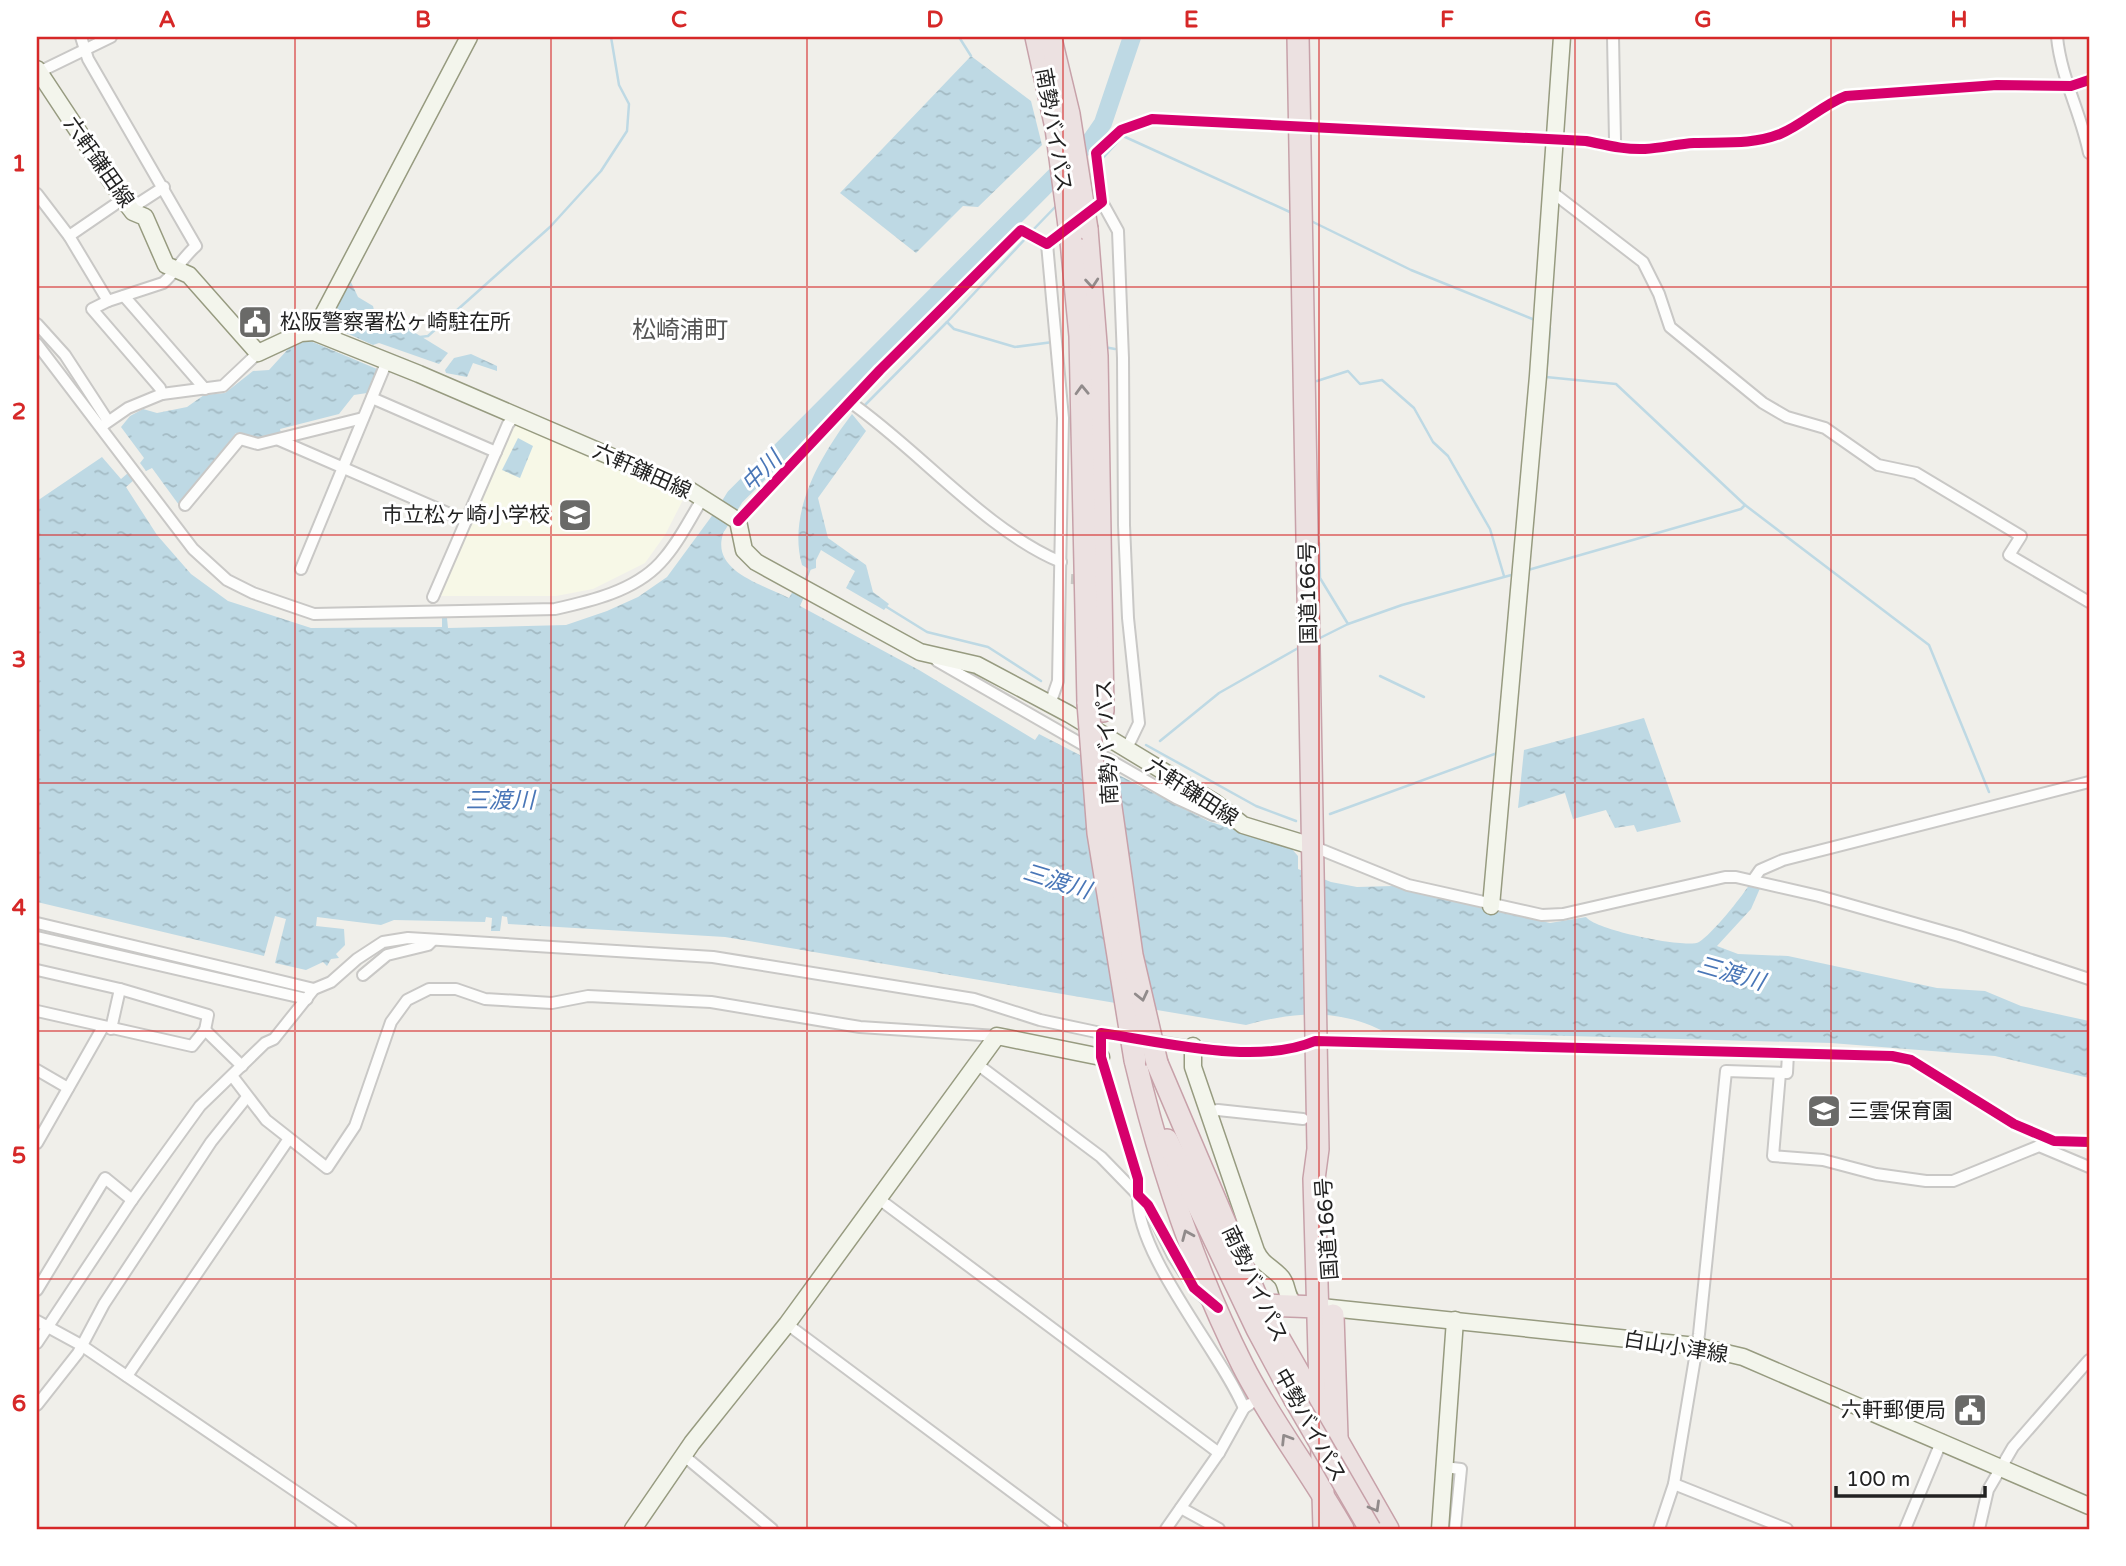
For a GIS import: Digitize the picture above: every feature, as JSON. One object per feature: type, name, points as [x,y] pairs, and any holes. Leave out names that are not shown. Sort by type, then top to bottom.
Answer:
[{"type":"highway","name":"南勢バイパス","points":[[1036,37],[1063,121]]},
{"type":"highway","name":"南勢バイパス","points":[[1051,37],[1079,235],[1088,346],[1081,418],[1096,707],[1098,833],[1130,1027]]},
{"type":"highway","name":"国道166号","points":[[1298,37],[1318,1149],[1314,1180],[1326,1308]]},
{"type":"highway","name":"南勢バイパス","points":[[1096,707],[1145,1061],[1264,1305],[1337,1442],[1388,1529]]},
{"type":"highway","name":"中勢バイパス","points":[[1130,1027],[1170,1120],[1215,1245],[1294,1398],[1370,1529]]},
{"type":"highway","points":[[1145,1061],[1161,1163],[1176,1209],[1242,1366],[1252,1403],[1307,1472],[1343,1529]]},
{"type":"highway","points":[[1264,1305],[1326,1308]]},
{"type":"highway","points":[[1323,1529],[1320,1410],[1326,1308]]},
{"type":"highway","points":[[1326,1308],[1343,1529]]},
{"type":"highway","points":[[1307,1472],[1317,1497],[1323,1529]]},
{"type":"street","points":[[81,37],[85,50],[196,246],[179,261],[163,283],[108,300],[92,309],[160,388],[162,394]]},
{"type":"street","points":[[37,71],[111,37]]},
{"type":"street","points":[[105,424],[162,394],[223,386],[258,352],[301,333],[318,335],[469,37]]},
{"type":"street","points":[[1491,906],[1557,140],[1562,37]]},
{"type":"street","points":[[1612,146],[1615,139],[1613,37]]},
{"type":"street","points":[[2057,37],[2059,62],[2071,86],[2089,153]]},
{"type":"street","name":"六軒鎌田線","points":[[37,71],[126,204],[145,217],[166,265],[189,275],[258,352]]},
{"type":"street","points":[[1126,750],[1139,723],[1126,581],[1118,231],[1102,202],[1096,158],[1096,153],[1113,136],[1152,119],[1557,140],[1646,149],[1690,144],[1742,143],[1771,137],[1825,105],[1846,96],[1997,85],[2071,86],[2089,80]]},
{"type":"street","points":[[69,236],[126,204],[164,187]]},
{"type":"street","points":[[1552,192],[1643,262],[1659,294],[1670,327],[1763,403],[1787,417],[1825,428],[1878,465],[1916,474],[2021,536],[2008,555],[2089,602]]},
{"type":"street","points":[[37,194],[69,236],[108,300]]},
{"type":"street","points":[[1047,244],[1102,202]]},
{"type":"street","points":[[738,521],[857,408],[1021,230],[1047,244]]},
{"type":"street","points":[[1047,244],[1058,349],[1081,418],[1061,562],[1066,579],[1058,681],[1050,704]]},
{"type":"street","points":[[124,296],[205,389]]},
{"type":"street","points":[[37,324],[65,355],[130,465],[193,549],[227,580],[253,593],[314,614],[555,609],[589,601],[626,586],[650,572],[709,501]]},
{"type":"street","name":"六軒鎌田線","points":[[318,335],[516,415],[709,501],[738,521],[741,542],[749,556],[796,584],[920,652],[977,665],[1050,704],[1214,802],[1243,825],[1312,846]]},
{"type":"street","points":[[37,344],[105,424]]},
{"type":"street","points":[[300,569],[372,398],[383,360]]},
{"type":"street","points":[[372,398],[496,452]]},
{"type":"street","points":[[857,408],[883,425],[990,517],[1061,562]]},
{"type":"street","points":[[433,597],[508,424],[516,415]]},
{"type":"street","points":[[1081,418],[1122,417]]},
{"type":"street","points":[[185,505],[240,439],[258,444],[363,418]]},
{"type":"street","points":[[278,439],[466,521]]},
{"type":"street","points":[[1114,581],[1126,581]]},
{"type":"street","points":[[920,652],[983,685],[1062,736],[1165,793],[1213,815],[1233,818]]},
{"type":"street","points":[[1753,880],[1760,870],[1783,860],[2089,782]]},
{"type":"street","points":[[1312,846],[1408,885],[1491,906],[1550,915],[1726,877],[1753,880],[1819,895],[1959,936],[2089,979]]},
{"type":"street","points":[[37,923],[314,989]]},
{"type":"street","points":[[37,937],[307,999]]},
{"type":"street","points":[[363,975],[387,956],[412,947],[428,945],[434,939]]},
{"type":"street","points":[[37,1343],[132,1200],[200,1106],[234,1079],[242,1066],[265,1043],[274,1039],[314,989],[331,982],[357,958],[383,942],[434,939],[713,957],[974,999],[1040,1020],[1101,1033],[1253,1051],[1301,1047],[1315,1041],[1892,1056],[1911,1060],[2014,1124],[2054,1141],[2089,1142]]},
{"type":"street","points":[[37,970],[120,989],[208,1015],[205,1030],[192,1046],[37,1011]]},
{"type":"street","points":[[37,1143],[68,1088],[107,1028],[120,989]]},
{"type":"street","points":[[234,1079],[247,1097],[288,1140],[327,1168],[355,1126],[391,1021],[407,1000],[429,989],[456,989],[485,999],[539,1002],[563,1002],[588,996],[712,1002],[860,1027],[997,1036],[1101,1057]]},
{"type":"street","points":[[205,1030],[242,1066]]},
{"type":"street","points":[[1101,1033],[1101,1057],[1138,1179],[1137,1208],[1154,1251],[1181,1304],[1252,1403],[1166,1529]]},
{"type":"street","points":[[633,1529],[683,1455],[787,1324],[997,1036]]},
{"type":"street","points":[[1193,1046],[1193,1066],[1207,1112],[1258,1255],[1268,1268],[1280,1276],[1289,1300],[1296,1305]]},
{"type":"street","points":[[1658,1529],[1674,1484],[1696,1346],[1726,1071],[1787,1073],[1788,1053]]},
{"type":"street","points":[[977,1064],[1101,1157],[1148,1205],[1194,1288],[1218,1308]]},
{"type":"street","points":[[37,1070],[68,1088]]},
{"type":"street","points":[[1780,1073],[1773,1156],[1823,1160],[1876,1174],[1926,1181],[1953,1181],[2039,1146],[2089,1167]]},
{"type":"street","points":[[37,1405],[78,1353],[104,1304],[211,1142],[247,1097]]},
{"type":"street","points":[[1207,1112],[1218,1110],[1303,1119]]},
{"type":"street","points":[[127,1376],[288,1140]]},
{"type":"street","points":[[37,1290],[105,1178],[132,1200]]},
{"type":"street","points":[[879,1199],[1219,1452]]},
{"type":"street","points":[[1264,1305],[1284,1285]]},
{"type":"street","name":"白山小津線","points":[[1326,1308],[1696,1346],[1743,1357],[2001,1465],[2089,1506]]},
{"type":"street","points":[[1440,1529],[1455,1320]]},
{"type":"street","points":[[787,1324],[1059,1529]]},
{"type":"street","points":[[46,1326],[81,1345],[351,1529]]},
{"type":"street","points":[[1979,1529],[1988,1490],[2001,1465],[2025,1432],[2089,1360]]},
{"type":"street","points":[[1905,1529],[1942,1440]]},
{"type":"street","points":[[683,1455],[772,1529]]},
{"type":"street","points":[[1444,1467],[1461,1469],[1455,1529]]},
{"type":"street","points":[[1674,1484],[1787,1529]]},
{"type":"street","points":[[1181,1508],[1219,1529]]},
{"type":"shaded area","name":"市立松ヶ崎小学校","points":[[521,423],[686,494],[665,535],[645,563],[593,589],[556,596],[437,596],[513,427]]},
{"type":"water","points":[[971,56],[1031,101],[1042,145],[978,207],[963,206],[916,253],[840,193]]},
{"type":"water","points":[[350,280],[358,297],[373,306],[377,323],[387,327],[404,326],[448,353],[439,364],[379,343],[373,345],[333,327],[332,317]]},
{"type":"water","points":[[308,340],[377,369],[367,393],[354,395],[339,414],[280,429],[281,433],[259,438],[236,433],[179,505],[152,468],[146,471],[140,463],[144,458],[121,427],[130,416],[143,409],[157,413],[187,407],[204,395],[225,393],[253,371],[269,370],[289,348]]},
{"type":"water","points":[[471,354],[497,366],[497,371],[473,363],[467,377],[446,373],[445,370],[454,358]]},
{"type":"water","points":[[852,414],[866,431],[818,498],[828,538],[866,565],[873,592],[889,604],[884,610],[846,588],[855,571],[821,550],[816,560],[816,568],[810,570],[802,565],[799,525],[803,505],[829,447]]},
{"type":"water","points":[[518,438],[533,446],[520,478],[502,470]]},
{"type":"water","name":"三渡川","points":[[102,457],[121,479],[128,473],[134,480],[126,487],[157,535],[191,574],[228,601],[311,628],[442,627],[442,618],[447,618],[448,628],[566,625],[638,597],[667,577],[714,513],[728,523],[722,538],[722,551],[727,562],[749,579],[789,598],[793,591],[804,597],[800,606],[919,670],[1035,740],[1039,734],[1208,821],[1291,848],[1298,856],[1298,869],[1331,882],[1357,887],[1393,886],[1550,923],[1586,917],[1623,932],[1678,943],[1699,942],[1733,907],[1749,885],[1761,886],[1751,909],[1717,946],[1738,954],[1788,956],[1937,988],[1985,991],[2021,1006],[2089,1021],[2089,1078],[1995,1056],[1831,1043],[1383,1031],[1349,1019],[1315,1014],[1281,1017],[1246,1025],[725,937],[508,924],[507,917],[502,916],[500,931],[491,931],[492,918],[486,917],[485,922],[394,920],[381,925],[317,917],[316,926],[344,929],[345,945],[336,954],[339,958],[331,959],[327,966],[323,962],[306,970],[275,963],[286,919],[275,916],[264,956],[37,902],[37,501]]},
{"type":"water","points":[[1644,718],[1681,822],[1637,832],[1634,825],[1615,828],[1606,810],[1573,819],[1565,793],[1518,808],[1524,750]]},
{"type":"waterway","points":[[420,337],[428,336],[550,227],[601,171],[627,131],[629,104],[619,85],[611,37]]},
{"type":"waterway","points":[[959,37],[971,56]]},
{"type":"waterway","name":"中川","points":[[717,526],[735,497],[1092,139],[1103,123],[1132,37]]},
{"type":"waterway","points":[[1102,159],[1123,136],[1292,213]]},
{"type":"waterway","points":[[1031,232],[1058,204]]},
{"type":"waterway","points":[[1311,221],[1411,270],[1535,320]]},
{"type":"waterway","points":[[947,322],[1027,237]]},
{"type":"waterway","points":[[863,407],[947,322],[954,329],[1015,347],[1053,342]]},
{"type":"waterway","points":[[1547,326],[1550,328],[1546,377],[1616,384],[1745,505],[1929,645],[1989,792]]},
{"type":"waterway","points":[[1104,347],[1115,349]]},
{"type":"waterway","points":[[1317,381],[1348,371],[1360,384],[1382,380],[1414,408],[1433,442],[1448,456],[1490,529],[1504,576]]},
{"type":"waterway","points":[[1528,570],[1741,509],[1745,505]]},
{"type":"waterway","points":[[1319,543],[1320,578],[1348,624]]},
{"type":"waterway","points":[[805,581],[810,568]]},
{"type":"waterway","points":[[1316,640],[1348,624],[1402,605],[1515,574]]},
{"type":"waterway","points":[[885,606],[927,632],[988,647],[1041,681]]},
{"type":"waterway","points":[[1160,741],[1219,693],[1300,647]]},
{"type":"waterway","points":[[1380,676],[1424,697]]},
{"type":"waterway","points":[[1146,745],[1256,806],[1296,821]]},
{"type":"waterway","points":[[1330,814],[1500,752]]},
{"type":"tunnel","points":[[1071,579],[1114,581]]},
{"type":"cycle path","points":[[738,521],[880,370],[1021,230],[1047,244],[1102,202],[1096,153],[1121,130],[1152,119],[1586,141],[1645,149],[1770,138],[1789,130],[1846,96],[1997,85],[2071,86],[2089,80]]},
{"type":"cycle path","points":[[1218,1308],[1194,1288],[1148,1205],[1138,1195],[1138,1179],[1101,1057],[1101,1033],[1238,1052],[1266,1052],[1315,1041],[1892,1056],[1911,1060],[2014,1124],[2054,1141],[2089,1142]]},
{"type":"place","name":"松阪警察署松ヶ崎駐在所","points":[[255,322]]},
{"type":"place","name":"市立松ヶ崎小学校","points":[[575,515]]},
{"type":"place","name":"三雲保育園","points":[[1824,1111]]},
{"type":"place","name":"六軒郵便局","points":[[1970,1410]]},
{"type":"district","name":"松崎浦町","points":[[680,330]]}]
